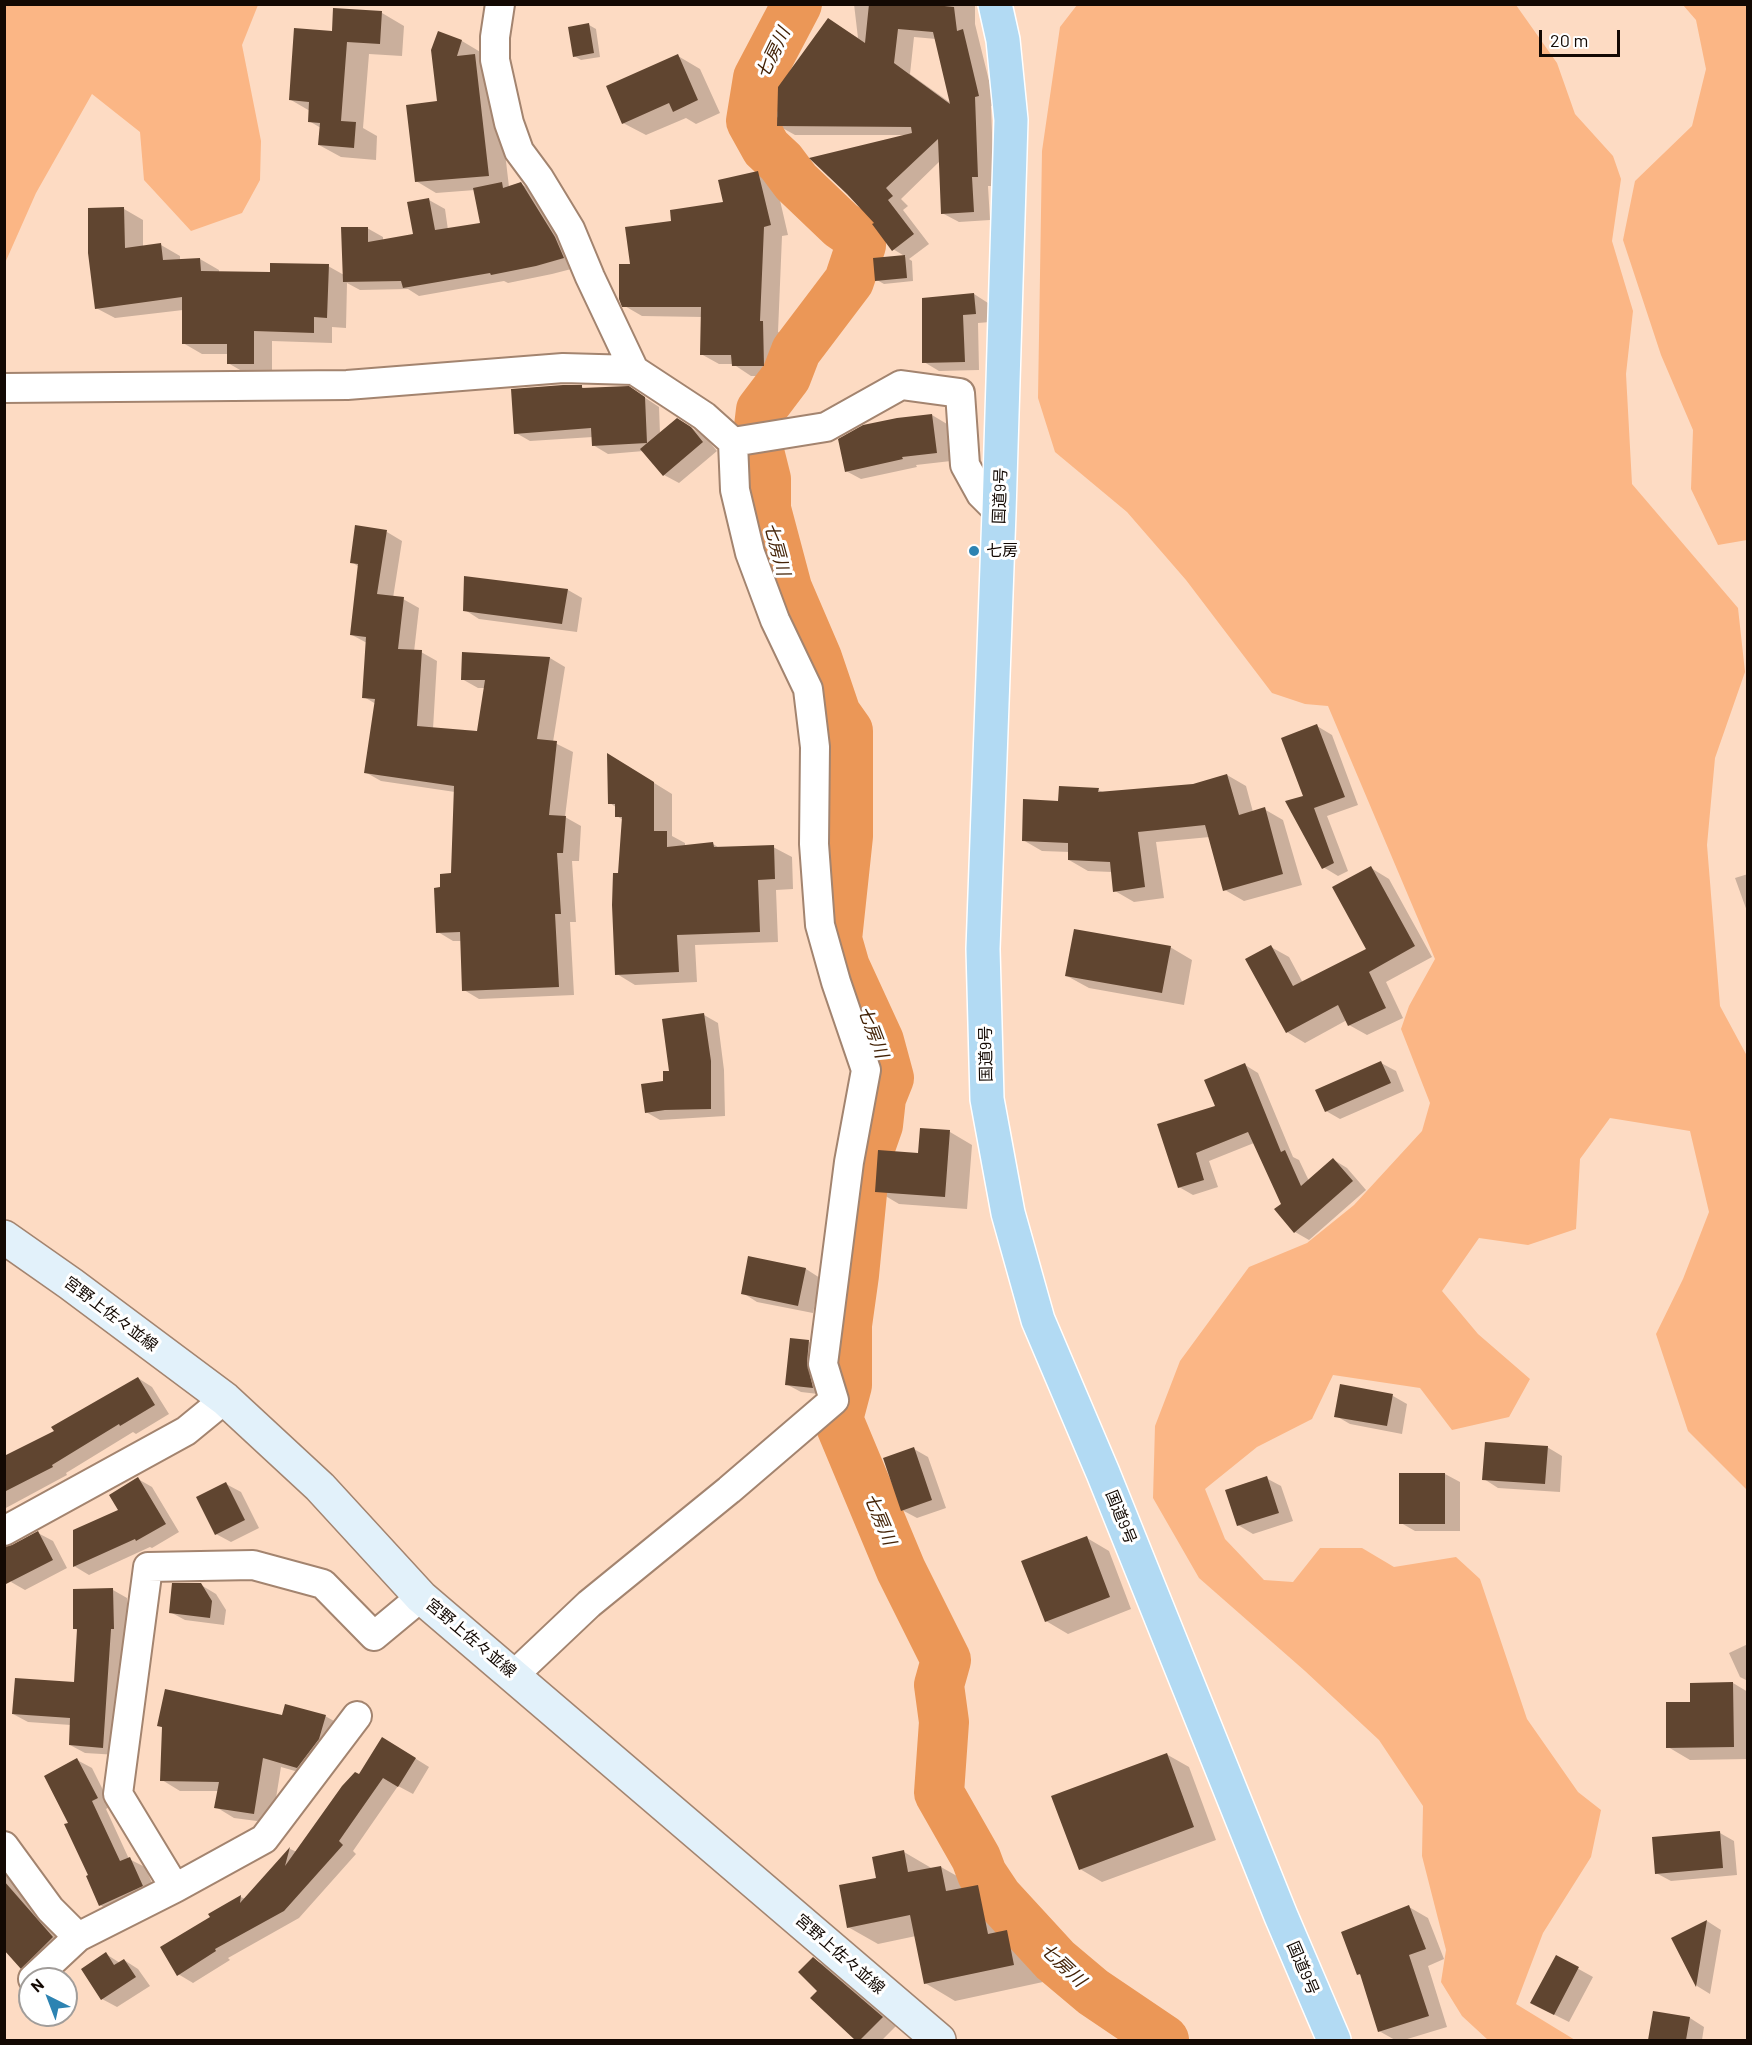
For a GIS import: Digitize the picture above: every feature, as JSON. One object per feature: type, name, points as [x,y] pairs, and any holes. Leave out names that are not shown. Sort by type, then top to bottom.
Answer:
[{"type":"highway","name":"国道9号","points":[[995,4],[1004,40],[1011,120],[983,949],[987,1100],[1008,1213],[1038,1320],[1103,1473],[1281,1916],[1334,2040]]},
{"type":"main road","name":"宮野上佐々並線","points":[[4,1237],[225,1399],[320,1487],[422,1597],[939,2040]]},
{"type":"street","points":[[500,4],[495,37],[495,60],[508,123],[519,151],[539,178],[570,229],[634,370],[704,416],[733,442],[735,490],[750,553],[775,620],[808,689],[815,747],[814,844],[820,925],[836,982],[866,1070],[849,1162],[824,1365],[834,1400],[590,1604],[514,1675]]},
{"type":"street","points":[[4,388],[347,385],[562,368],[634,370]]},
{"type":"street","points":[[733,442],[826,427],[901,385],[960,393],[965,465],[981,494],[999,512]]},
{"type":"street","points":[[4,1531],[186,1431],[225,1399]]},
{"type":"street","points":[[175,1888],[118,1794],[148,1567],[253,1565],[323,1584],[374,1636],[422,1597]]},
{"type":"street","points":[[45,1967],[78,1937],[175,1888],[264,1839],[357,1716]]},
{"type":"street","points":[[4,1846],[50,1909],[78,1937]]},
{"type":"shaded area","points":[[5,4],[258,5],[242,45],[261,141],[260,180],[242,213],[191,231],[144,180],[140,132],[92,94],[36,193],[5,263]]},
{"type":"shaded area","points":[[1077,5],[1516,5],[1557,63],[1575,114],[1613,156],[1621,179],[1612,241],[1633,311],[1626,374],[1632,484],[1738,608],[1745,672],[1715,758],[1707,845],[1720,1006],[1747,1056],[1747,1490],[1688,1431],[1656,1334],[1683,1279],[1709,1212],[1690,1131],[1610,1118],[1580,1159],[1576,1229],[1528,1245],[1479,1238],[1442,1291],[1478,1334],[1530,1379],[1509,1417],[1452,1430],[1420,1388],[1333,1375],[1312,1419],[1257,1447],[1205,1489],[1225,1539],[1264,1580],[1293,1582],[1320,1548],[1362,1548],[1394,1567],[1456,1557],[1480,1579],[1527,1719],[1578,1792],[1601,1810],[1591,1857],[1543,1933],[1516,2004],[1575,2040],[1488,2040],[1462,2016],[1441,1982],[1446,1950],[1422,1856],[1423,1806],[1379,1740],[1199,1578],[1153,1498],[1155,1426],[1180,1361],[1249,1267],[1307,1243],[1354,1205],[1422,1131],[1430,1103],[1401,1029],[1409,1006],[1435,959],[1328,706],[1305,704],[1272,693],[1186,580],[1127,512],[1055,452],[1038,398],[1042,151],[1060,27]]},
{"type":"shaded area","points":[[1683,5],[1747,5],[1747,540],[1718,545],[1691,489],[1693,430],[1661,355],[1623,240],[1635,181],[1692,126],[1706,69],[1696,20]]},
{"type":"building","points":[[869,4],[925,4],[954,7],[957,31],[963,29],[979,96],[975,97],[978,177],[972,177],[974,212],[941,214],[938,139],[886,188],[893,196],[888,200],[914,234],[892,251],[872,224],[874,223],[809,158],[912,133],[911,127],[777,126],[778,87],[828,18],[865,43]],"holes":[[[898,29],[933,32],[950,104],[894,63]]]},
{"type":"building","points":[[333,8],[382,11],[380,44],[347,42],[341,121],[356,122],[354,148],[318,145],[320,123],[308,122],[309,102],[289,100],[294,28],[332,31]]},
{"type":"building","points":[[589,23],[594,53],[573,57],[568,27]]},
{"type":"building","points":[[438,31],[462,40],[457,56],[475,54],[489,176],[415,182],[406,105],[437,101],[431,50]]},
{"type":"building","points":[[678,54],[698,100],[673,112],[669,103],[622,124],[606,86]]},
{"type":"building","points":[[758,171],[771,225],[764,227],[760,321],[763,321],[764,366],[732,366],[731,355],[700,355],[701,307],[622,307],[619,299],[619,264],[630,264],[625,227],[671,221],[670,210],[723,202],[718,180]]},
{"type":"building","points":[[502,182],[503,188],[521,182],[555,237],[564,258],[491,275],[490,273],[403,288],[401,281],[343,282],[341,227],[368,227],[368,242],[413,234],[407,202],[429,198],[435,230],[480,223],[473,188]]},
{"type":"building","points":[[124,207],[125,248],[161,243],[163,260],[200,258],[201,271],[270,272],[270,263],[329,264],[327,318],[314,317],[314,333],[254,331],[254,364],[227,364],[227,344],[182,344],[182,297],[95,309],[88,253],[88,208]]},
{"type":"building","points":[[905,255],[907,278],[875,281],[873,258]]},
{"type":"building","points":[[974,293],[976,314],[963,315],[965,362],[922,363],[922,298]]},
{"type":"building","points":[[582,385],[582,388],[629,386],[645,397],[647,443],[592,446],[591,428],[514,434],[511,389]]},
{"type":"building","points":[[932,414],[937,453],[902,457],[903,459],[845,472],[838,439],[863,425]]},
{"type":"building","points":[[677,418],[691,427],[703,442],[663,476],[640,449]]},
{"type":"building","points":[[355,525],[387,530],[377,594],[404,597],[398,649],[422,650],[417,726],[477,731],[485,680],[461,680],[462,652],[550,657],[537,739],[557,741],[549,815],[566,816],[563,853],[557,853],[561,914],[555,914],[559,987],[462,991],[460,932],[436,933],[434,888],[440,887],[440,874],[451,873],[454,786],[364,773],[375,699],[362,698],[366,637],[350,635],[358,564],[350,563]]},
{"type":"building","points":[[464,576],[568,589],[562,624],[463,611]]},
{"type":"building","points":[[1317,724],[1345,797],[1314,808],[1334,863],[1322,869],[1285,801],[1303,796],[1281,738]]},
{"type":"building","points":[[607,753],[654,782],[654,831],[667,831],[667,847],[713,842],[714,847],[774,845],[775,879],[758,880],[760,932],[677,935],[679,972],[615,975],[613,873],[618,873],[622,817],[615,817],[615,804],[608,804]]},
{"type":"building","points":[[1227,774],[1239,815],[1265,807],[1283,874],[1223,891],[1205,825],[1138,832],[1145,887],[1113,892],[1110,862],[1068,860],[1068,843],[1022,841],[1023,799],[1058,801],[1059,786],[1099,788],[1098,792],[1193,784]]},
{"type":"building","points":[[1371,866],[1415,946],[1369,972],[1386,1008],[1348,1026],[1338,1005],[1286,1033],[1245,959],[1271,945],[1293,986],[1366,949],[1332,887]]},
{"type":"building","points":[[1074,929],[1171,946],[1162,993],[1065,976]]},
{"type":"building","points":[[704,1013],[711,1061],[711,1109],[645,1113],[641,1084],[663,1081],[663,1071],[669,1071],[662,1019]]},
{"type":"building","points":[[1381,1061],[1391,1083],[1325,1112],[1315,1090]]},
{"type":"building","points":[[1245,1063],[1281,1152],[1285,1150],[1301,1186],[1333,1158],[1353,1181],[1294,1233],[1274,1209],[1281,1204],[1248,1132],[1196,1153],[1204,1180],[1178,1188],[1157,1124],[1215,1106],[1204,1080]]},
{"type":"building","points":[[920,1128],[950,1130],[945,1197],[875,1192],[878,1150],[918,1153]]},
{"type":"building","points":[[748,1256],[806,1268],[798,1306],[741,1294]]},
{"type":"building","points":[[790,1338],[809,1340],[807,1362],[813,1388],[785,1385]]},
{"type":"building","points":[[138,1377],[155,1405],[120,1426],[119,1424],[52,1465],[53,1467],[4,1492],[4,1456],[54,1431],[51,1427]]},
{"type":"building","points":[[1340,1384],[1393,1394],[1387,1426],[1334,1417]]},
{"type":"building","points":[[1485,1442],[1548,1446],[1545,1484],[1482,1480]]},
{"type":"building","points":[[914,1447],[932,1500],[901,1511],[883,1458]]},
{"type":"building","points":[[1399,1473],[1445,1473],[1445,1524],[1399,1524]]},
{"type":"building","points":[[1267,1476],[1279,1513],[1237,1526],[1225,1490]]},
{"type":"building","points":[[138,1477],[166,1524],[136,1541],[135,1539],[73,1567],[73,1530],[118,1510],[109,1495]]},
{"type":"building","points":[[226,1482],[245,1520],[215,1535],[196,1497]]},
{"type":"building","points":[[38,1531],[53,1560],[4,1585],[4,1547]]},
{"type":"building","points":[[1087,1536],[1110,1597],[1045,1622],[1021,1561]]},
{"type":"building","points":[[172,1583],[201,1583],[212,1601],[210,1618],[169,1613]]},
{"type":"building","points":[[113,1588],[114,1629],[111,1629],[103,1748],[69,1745],[70,1718],[12,1714],[15,1678],[74,1682],[77,1629],[73,1629],[73,1589]]},
{"type":"building","points":[[1733,1682],[1734,1747],[1666,1748],[1666,1702],[1690,1702],[1690,1683]]},
{"type":"building","points":[[165,1689],[282,1715],[285,1704],[326,1715],[319,1739],[297,1768],[263,1758],[254,1814],[214,1808],[219,1782],[160,1781],[162,1727],[157,1726]]},
{"type":"building","points":[[382,1737],[416,1758],[398,1787],[383,1778],[339,1841],[343,1845],[284,1911],[215,1949],[216,1951],[177,1976],[160,1947],[210,1917],[208,1914],[241,1895],[240,1903],[290,1847],[285,1866],[342,1786],[355,1772],[359,1774]]},
{"type":"building","points":[[1167,1753],[1194,1827],[1079,1870],[1051,1796]]},
{"type":"building","points":[[77,1758],[98,1798],[92,1801],[120,1861],[130,1857],[143,1886],[99,1906],[86,1876],[88,1875],[64,1824],[68,1823],[44,1776]]},
{"type":"building","points":[[1720,1831],[1723,1868],[1655,1874],[1652,1837]]},
{"type":"building","points":[[904,1850],[908,1872],[941,1866],[946,1891],[978,1885],[988,1934],[1007,1930],[1014,1965],[924,1984],[910,1915],[847,1928],[839,1885],[876,1878],[872,1857]]},
{"type":"building","points":[[4,1881],[53,1937],[23,1967],[19,1967],[4,1950]]},
{"type":"building","points":[[1409,1905],[1426,1949],[1409,1955],[1429,2016],[1378,2032],[1360,1974],[1357,1975],[1341,1932]]},
{"type":"building","points":[[1707,1920],[1696,1987],[1671,1938]]},
{"type":"building","points":[[106,1952],[114,1965],[124,1959],[136,1977],[101,2000],[81,1969]]},
{"type":"building","points":[[1556,1955],[1579,1967],[1554,2015],[1530,2003]]},
{"type":"building","points":[[813,1957],[883,2017],[860,2040],[855,2040],[810,1998],[817,1991],[798,1972]]},
{"type":"building","points":[[1653,2011],[1690,2017],[1686,2040],[1648,2040]]},
{"type":"waterway","name":"七房川","points":[[797,4],[758,78],[751,121],[766,148],[781,162],[796,182],[841,225],[854,234],[861,245],[849,281],[796,351],[786,377],[761,410],[757,443],[766,479],[766,509],[787,588],[817,658],[836,714],[848,731],[848,836],[837,939],[845,967],[879,1041],[889,1078],[881,1098],[878,1125],[865,1162],[847,1325],[847,1385],[838,1419],[901,1570],[946,1660],[939,1685],[944,1722],[939,1793],[976,1858],[982,1874],[998,1898],[1055,1960],[1093,1992],[1164,2040]]},
{"type":"place","name":"七房","points":[[974,551]]}]
